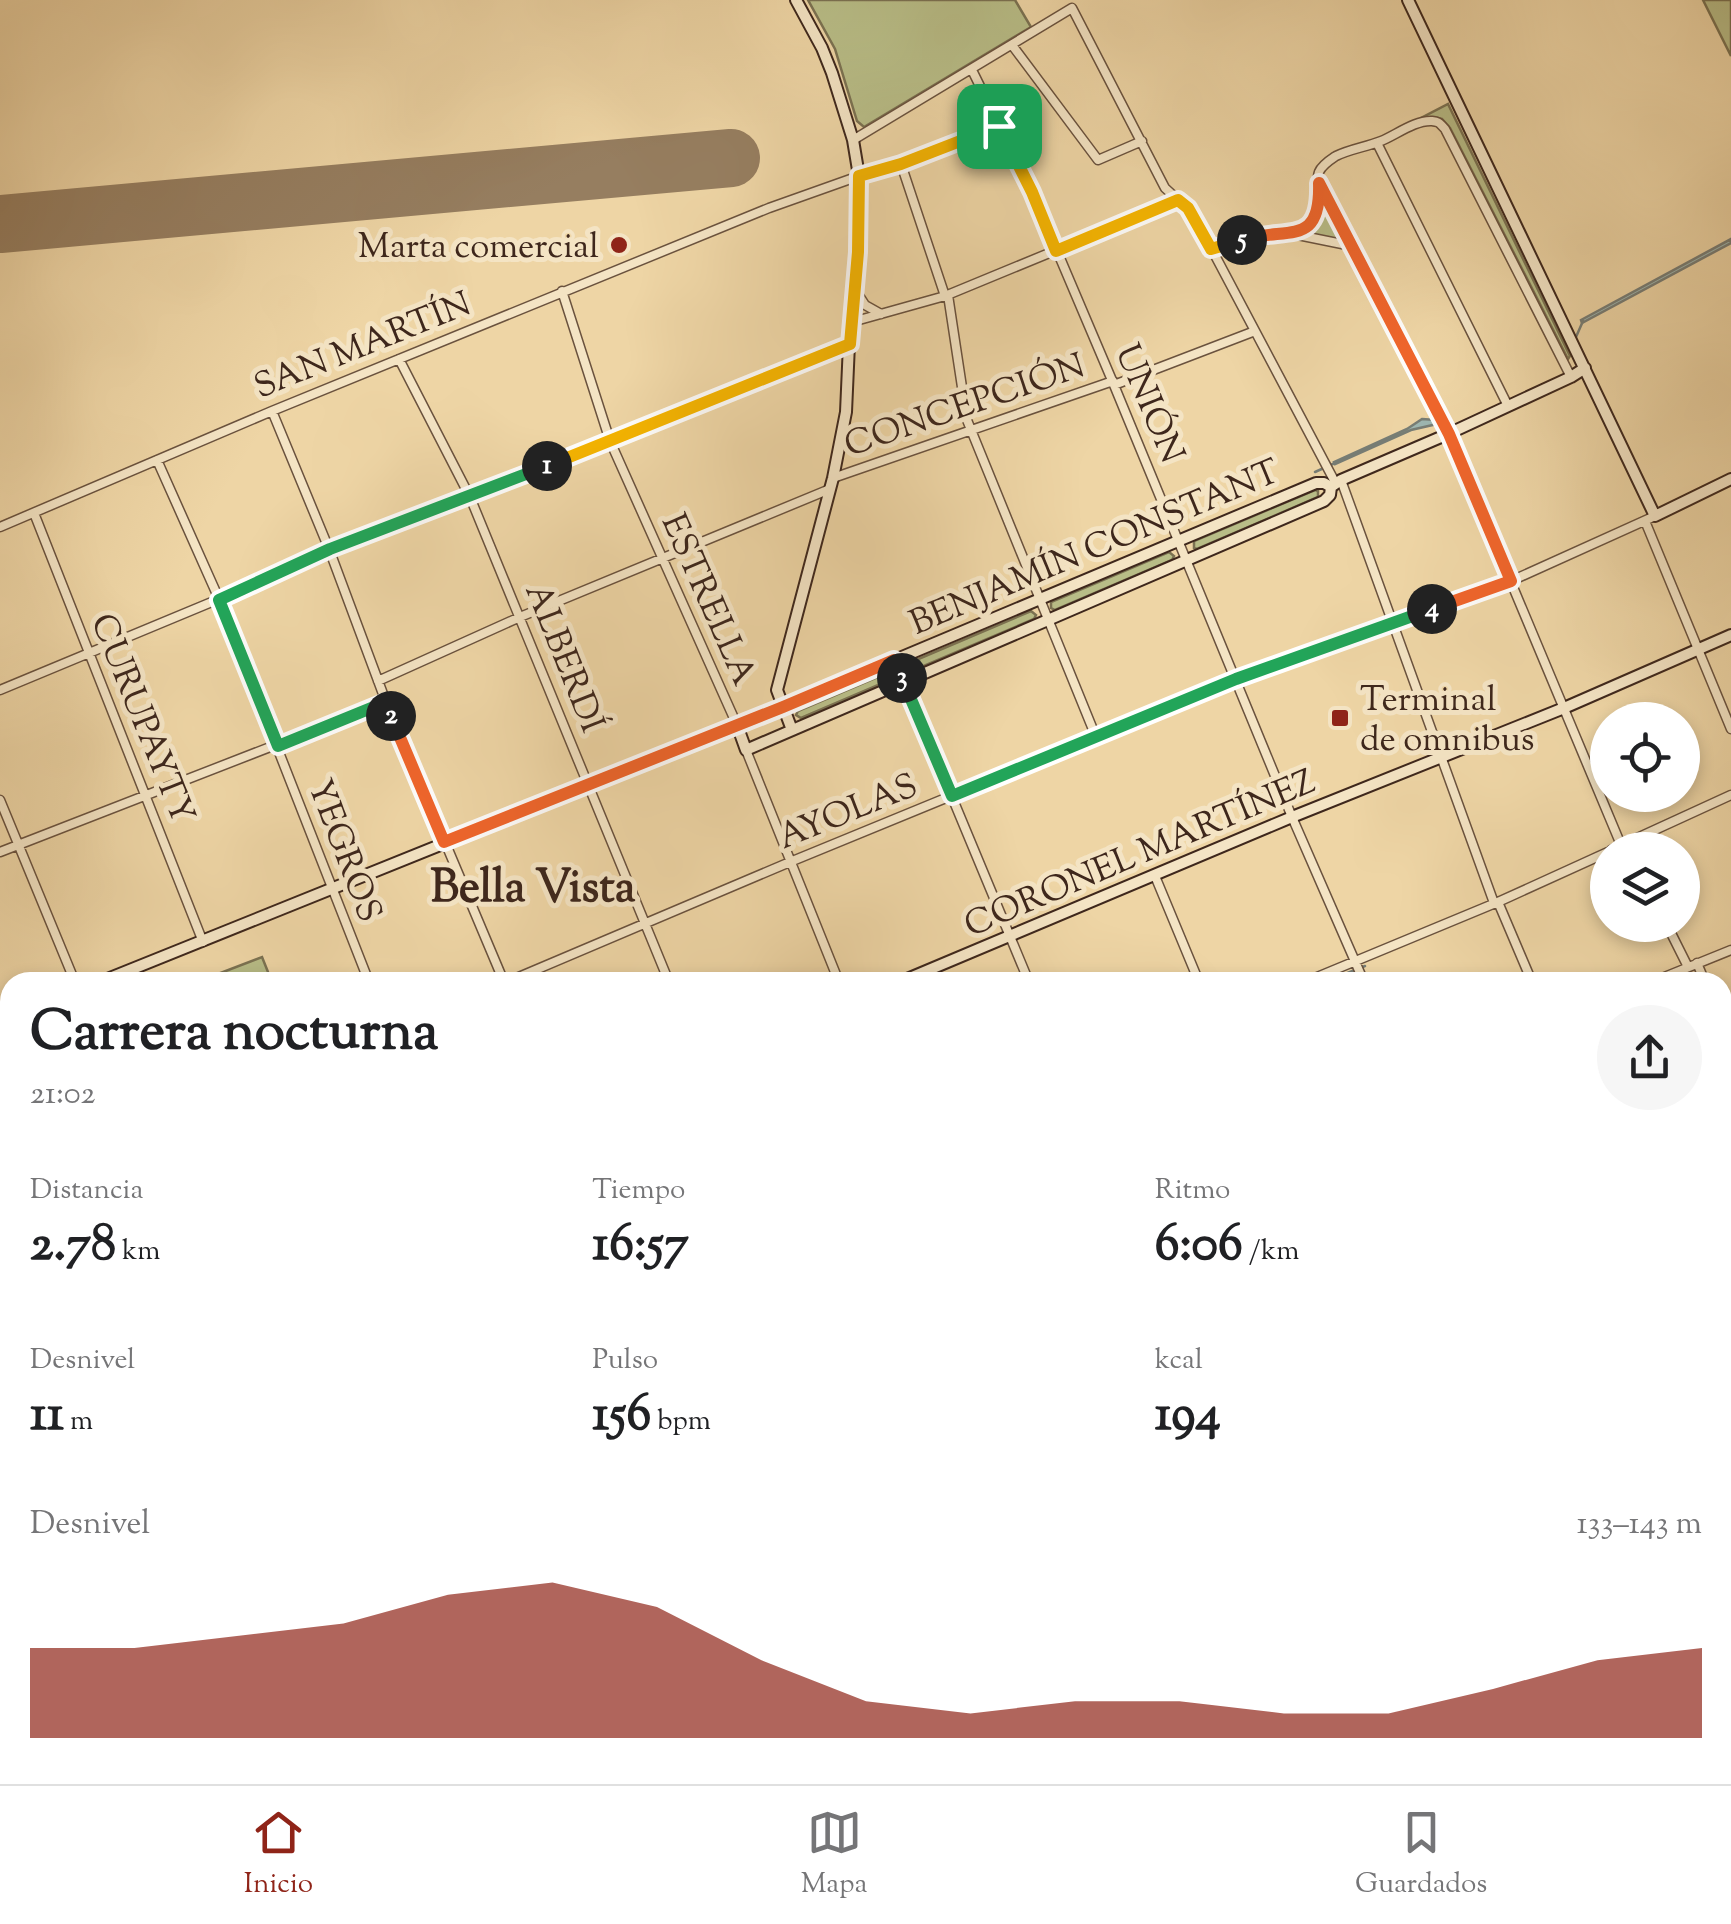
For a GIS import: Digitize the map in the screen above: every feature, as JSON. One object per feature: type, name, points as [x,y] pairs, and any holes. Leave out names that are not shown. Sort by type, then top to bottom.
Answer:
[{"type":"street","points":[[792,730],[777,690],[846,412],[858,252],[859,176],[853,140],[827,60],[796,0]]},
{"type":"street","points":[[1408,0],[1585,368],[1650,518],[1697,650],[1731,729]]},
{"type":"street","points":[[853,140],[1072,8],[1165,188],[1188,208],[1336,484],[1498,906],[1528,972]]},
{"type":"street","points":[[1012,45],[1098,160],[1142,141]]},
{"type":"street","name":"UNIÓN","points":[[972,70],[1032,192],[1359,972]]},
{"type":"street","points":[[1211,249],[1252,237],[1299,230],[1315,219],[1319,172],[1330,160],[1428,121],[1438,122],[1445,128],[1571,377]]},
{"type":"street","name":"SAN MARTÍN","points":[[0,527],[562,291],[769,208],[999,126]]},
{"type":"street","points":[[1376,143],[1508,406]]},
{"type":"street","points":[[901,164],[946,296],[967,420],[1096,737]]},
{"type":"street","points":[[1319,183],[1449,434],[1620,832]]},
{"type":"street","points":[[852,322],[946,296],[1178,200]]},
{"type":"street","points":[[1284,232],[1352,246]]},
{"type":"street","points":[[855,289],[864,305],[881,314]]},
{"type":"street","name":"ESTRELLA","points":[[562,291],[610,441],[737,725],[834,972]]},
{"type":"street","name":"CONCEPCIÓN","points":[[378,680],[831,484],[1255,331]]},
{"type":"street","points":[[0,690],[219,600],[330,549],[850,344]]},
{"type":"street","name":"ALBERDÍ","points":[[399,359],[470,497],[665,972]]},
{"type":"street","name":"BENJAMÍN CONSTANT","points":[[126,972],[783,707],[1038,600],[1176,535],[1316,483],[1336,484],[1585,368]]},
{"type":"street","points":[[272,411],[330,549],[386,702],[502,972]]},
{"type":"street","name":"YEGROS","points":[[157,460],[219,600],[365,972]]},
{"type":"street","points":[[1650,518],[1731,479]]},
{"type":"street","name":"BENJAMÍN CONSTANT","points":[[746,750],[1324,501],[1336,484]]},
{"type":"street","name":"CURUPAYTY","points":[[34,513],[204,942]]},
{"type":"street","name":"AYOLAS","points":[[530,972],[1236,679],[1511,581],[1650,518]]},
{"type":"street","name":"CORONEL MARTÍNEZ","points":[[923,972],[1564,708],[1731,635]]},
{"type":"street","points":[[894,660],[1024,972]]},
{"type":"street","points":[[0,852],[386,702]]},
{"type":"street","points":[[1655,832],[1731,795]]},
{"type":"street","points":[[0,800],[72,972]]},
{"type":"street","points":[[1340,972],[1498,906],[1590,860]]},
{"type":"street","points":[[1155,876],[1195,972]]},
{"type":"street","points":[[1678,942],[1697,972]]},
{"type":"street","points":[[1676,972],[1731,950]]},
{"type":"green space","points":[[808,0],[1015,0],[1031,27],[864,127],[857,121],[835,49]]},
{"type":"green space","points":[[1703,0],[1731,0],[1731,56]]},
{"type":"green space","points":[[1448,104],[1570,356],[1568,359],[1450,128],[1442,119],[1423,117]]},
{"type":"green space","points":[[1323,202],[1343,240],[1300,233],[1317,222]]},
{"type":"green space","points":[[1315,490],[1318,497],[1194,548],[1194,541]]},
{"type":"green space","points":[[1169,552],[1174,556],[1172,560],[1055,610],[1051,608],[1051,602]]},
{"type":"green space","points":[[1031,611],[1036,615],[1034,619],[912,671],[908,669],[909,663]]},
{"type":"green space","points":[[887,673],[890,680],[801,718],[796,715],[798,711]]},
{"type":"green space","points":[[262,957],[268,972],[223,972]]},
{"type":"water","points":[[1731,239],[1731,243],[1582,323],[1581,320]]},
{"type":"water","points":[[1422,419],[1436,420],[1437,424],[1411,430],[1335,464],[1334,462]]},
{"type":"waterway","points":[[1576,337],[1583,321]]},
{"type":"waterway","points":[[1315,472],[1335,463]]},
{"type":"waterway","points":[[1350,972],[1365,966]]},
{"type":"runway","points":[[0,224],[731,158]]},
{"type":"place","name":"Marta comercial","points":[[619,245]]},
{"type":"place","name":"Terminal de omnibus","points":[[1340,718]]},
{"type":"district","name":"Bella Vista","points":[[533,885]]},
{"type":"route","points":[[999,126],[1056,251],[1178,200],[1188,208],[1211,249],[1252,237],[1299,230],[1312,223],[1318,213],[1319,183],[1449,434],[1511,581],[1236,679],[952,796],[894,660],[444,842],[386,702],[278,746],[219,600],[330,549],[850,344],[858,252],[859,176],[999,126]]}]
